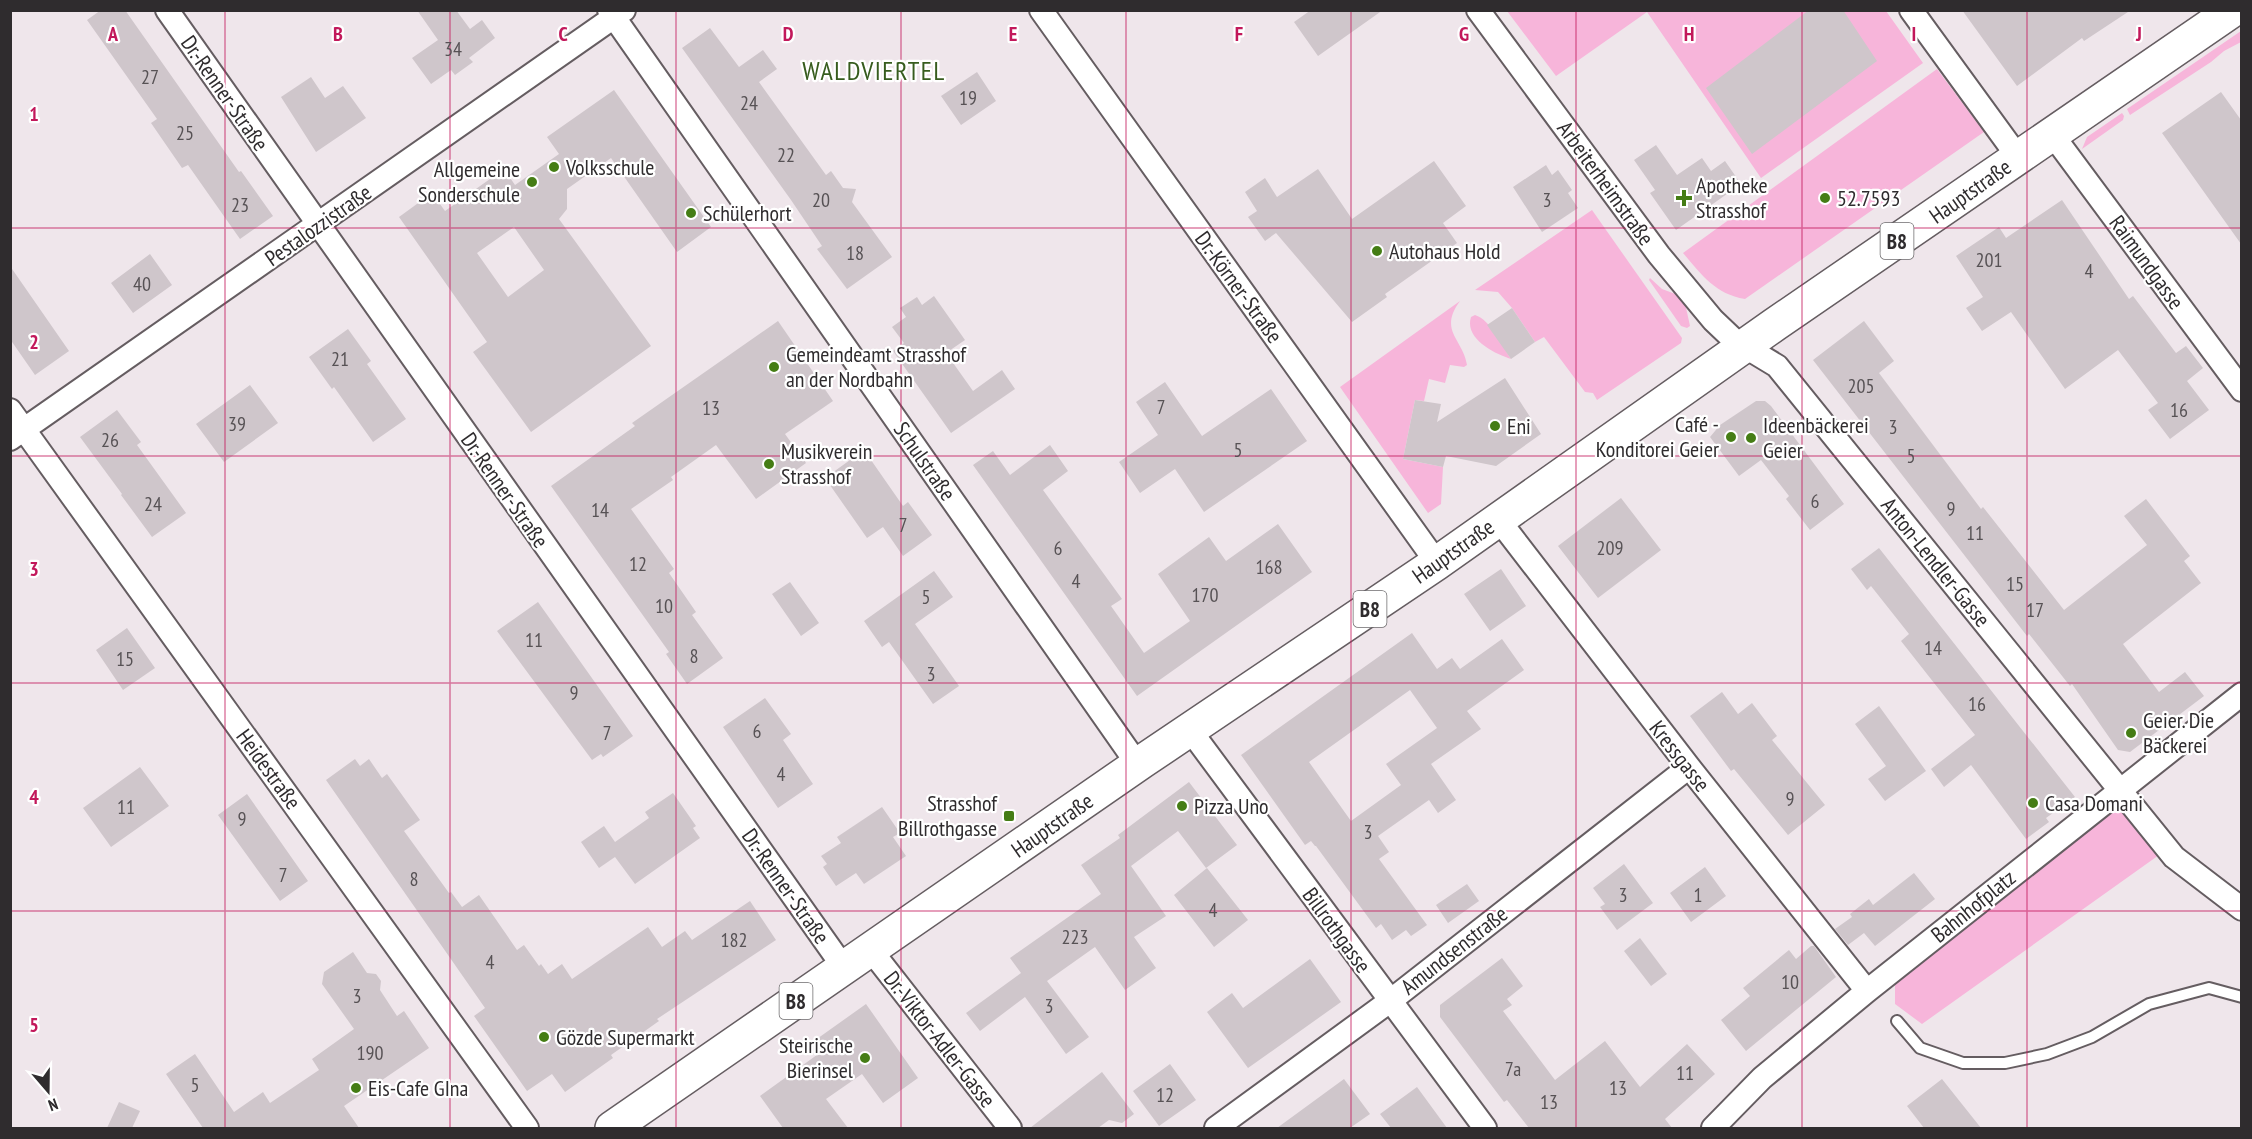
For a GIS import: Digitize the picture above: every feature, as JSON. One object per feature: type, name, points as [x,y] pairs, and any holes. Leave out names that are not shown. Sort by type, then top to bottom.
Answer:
[{"type":"main road","name":"Hauptstraße","points":[[612,1128],[1138,765],[1437,563],[1743,347],[2233,10]]},
{"type":"street","name":"Dr.-Renner-Straße","points":[[167,10],[844,968]]},
{"type":"street","name":"Dr.-Körner-Straße","points":[[1041,10],[1437,563]]},
{"type":"street","name":"Arbeiterheimstraße","points":[[1478,10],[1659,255],[1713,320],[1743,347]]},
{"type":"street","points":[[1911,10],[2018,158]]},
{"type":"street","name":"Pestalozzistraße","points":[[17,434],[318,225],[616,13]]},
{"type":"street","name":"Schulstraße","points":[[616,13],[1138,765]]},
{"type":"street","name":"Raimundgasse","points":[[2052,134],[2241,390]]},
{"type":"street","name":"Anton-Lendler-Gasse","points":[[1743,347],[1777,366],[2174,856],[2241,909]]},
{"type":"street","name":"Heidestraße","points":[[10,410],[17,434],[527,1128]]},
{"type":"street","name":"Kressgasse","points":[[1498,519],[1689,767],[1866,991]]},
{"type":"street","name":"Bahnhofplatz","points":[[1713,1128],[1762,1078],[1866,991],[2241,694]]},
{"type":"street","name":"Billrothgasse","points":[[1190,730],[1485,1128]]},
{"type":"street","name":"Amundsenstraße","points":[[1216,1128],[1390,1001],[1689,767]]},
{"type":"street","name":"Dr.-Viktor-Adler-Gasse","points":[[870,950],[1010,1128]]},
{"type":"lane","points":[[1897,1021],[1920,1048],[1963,1063],[2005,1063],[2047,1054],[2092,1037],[2149,1004],[2209,988],[2241,996]]},
{"type":"shaded area","points":[[1507,11],[1886,11],[1923,63],[1761,178],[1647,12],[1556,76]]},
{"type":"shaded area","points":[[2241,31],[2241,42],[2224,51],[2130,115],[2127,109]]},
{"type":"shaded area","points":[[1937,69],[1984,132],[1745,299],[1717,288],[1683,253]]},
{"type":"shaded area","points":[[2122,113],[2123,120],[2082,149],[2087,137]]},
{"type":"shaded area","points":[[1592,210],[1682,338],[1681,343],[1597,400],[1593,393],[1585,392],[1544,337],[1535,342],[1498,292],[1475,290]]},
{"type":"shaded area","points":[[1650,278],[1662,289],[1678,295],[1685,303],[1690,326],[1687,328],[1681,326],[1649,280]]},
{"type":"shaded area","points":[[1460,301],[1451,320],[1451,328],[1467,365],[1464,367],[1450,365],[1445,383],[1429,379],[1424,401],[1415,400],[1403,459],[1443,467],[1441,504],[1428,513],[1340,387]]},
{"type":"shaded area","points":[[1475,315],[1486,322],[1496,334],[1511,359],[1489,349],[1476,339],[1470,325],[1471,317]]},
{"type":"shaded area","points":[[2119,803],[2159,855],[1922,1024],[1895,1004],[1895,976]]},
{"type":"building","points":[[101,10],[125,10],[239,172],[241,171],[273,216],[240,239],[188,165],[182,168],[151,123],[157,119],[87,20]]},
{"type":"building","points":[[417,10],[456,10],[470,29],[482,20],[495,38],[469,58],[473,62],[455,75],[451,70],[431,84],[412,58],[438,40]]},
{"type":"building","points":[[1311,10],[1383,10],[1318,56],[1294,22]]},
{"type":"building","points":[[1809,10],[1843,10],[1877,61],[1752,154],[1706,88]]},
{"type":"building","points":[[1962,10],[2131,10],[2084,41],[2082,38],[2017,86]]},
{"type":"building","points":[[710,28],[739,67],[763,50],[777,69],[759,82],[826,175],[831,171],[843,188],[856,189],[852,202],[892,257],[847,289],[817,249],[822,246],[791,200],[682,48]]},
{"type":"building","points":[[977,72],[996,101],[961,125],[941,96]]},
{"type":"building","points":[[311,77],[325,98],[343,86],[366,118],[316,152],[281,97]]},
{"type":"building","points":[[614,90],[711,227],[677,252],[611,158],[567,189],[567,209],[559,219],[651,346],[531,432],[473,352],[487,342],[399,217],[432,193],[445,211],[504,169],[515,185],[559,154],[547,137]],"holes":[[[514,227],[544,270],[508,297],[477,253]]]},
{"type":"building","points":[[2221,92],[2241,120],[2241,244],[2162,133]]},
{"type":"building","points":[[1656,145],[1677,175],[1702,158],[1711,171],[1725,161],[1741,184],[1676,230],[1650,193],[1655,190],[1634,160]]},
{"type":"building","name":"Autohaus Hold","points":[[1434,161],[1466,206],[1443,223],[1457,243],[1385,294],[1387,297],[1352,322],[1276,233],[1265,241],[1248,217],[1257,211],[1245,192],[1265,178],[1277,197],[1318,169],[1352,219]]},
{"type":"building","points":[[1546,165],[1552,175],[1558,170],[1572,190],[1568,193],[1578,208],[1542,232],[1513,187]]},
{"type":"building","points":[[2062,200],[2129,299],[2133,296],[2176,353],[2186,346],[2203,368],[2187,381],[2209,410],[2170,439],[2148,410],[2158,403],[2118,350],[2065,389],[2011,312],[1982,331],[1966,308],[1983,297],[1956,256],[1999,227],[2006,238]]},
{"type":"building","points":[[150,254],[172,285],[133,313],[111,283]]},
{"type":"building","points":[[10,266],[69,351],[35,375],[10,339]]},
{"type":"building","points":[[934,296],[965,340],[946,353],[973,391],[1002,370],[1015,389],[951,433],[893,351],[904,343],[892,327],[906,317],[900,308],[917,297],[922,305]]},
{"type":"building","points":[[1512,308],[1535,342],[1511,359],[1487,325]]},
{"type":"building","points":[[778,321],[833,401],[785,434],[806,463],[756,499],[716,445],[671,477],[673,480],[631,509],[674,569],[669,573],[696,612],[692,615],[723,658],[687,684],[666,654],[669,652],[551,486],[635,426],[632,423]]},
{"type":"building","points":[[1864,321],[1894,361],[1879,373],[1981,509],[1983,507],[2064,610],[2147,545],[2124,516],[2146,499],[2190,556],[2184,561],[2201,583],[2123,644],[2159,692],[2185,672],[2204,696],[2130,752],[2118,750],[2072,684],[2070,686],[2029,634],[2027,636],[1813,360]]},
{"type":"building","points":[[348,329],[371,361],[367,364],[406,419],[373,442],[334,387],[332,389],[309,357]]},
{"type":"building","points":[[1505,378],[1541,434],[1496,466],[1446,456],[1443,467],[1403,459],[1415,400],[1441,404],[1437,422]]},
{"type":"building","points":[[1165,382],[1202,436],[1271,389],[1307,441],[1204,512],[1175,469],[1140,493],[1119,462],[1158,435],[1136,402]]},
{"type":"building","points":[[250,385],[278,423],[224,462],[196,424]]},
{"type":"building","points":[[1756,401],[1765,401],[1771,406],[1844,504],[1810,530],[1786,499],[1789,496],[1761,460],[1739,476],[1710,437],[1720,425]]},
{"type":"building","points":[[117,410],[141,442],[137,445],[186,513],[152,537],[80,437]]},
{"type":"building","points":[[1050,445],[1068,471],[1043,490],[1122,599],[1111,606],[1144,653],[1190,621],[1158,574],[1209,537],[1226,561],[1278,524],[1312,572],[1137,696],[973,465],[993,451],[1010,475]]},
{"type":"building","points":[[864,450],[903,506],[908,502],[932,535],[903,556],[883,527],[867,538],[825,478]]},
{"type":"building","points":[[1621,498],[1661,550],[1598,598],[1558,546]]},
{"type":"building","points":[[1879,548],[2075,797],[2046,818],[2049,822],[2026,839],[1971,765],[1944,787],[1931,769],[1975,735],[1901,641],[1909,634],[1871,586],[1867,590],[1851,569]]},
{"type":"building","points":[[1501,569],[1526,606],[1490,631],[1464,594]]},
{"type":"building","points":[[934,571],[953,597],[915,624],[959,686],[933,704],[889,642],[882,647],[864,621]]},
{"type":"building","points":[[790,582],[819,623],[801,636],[772,594]]},
{"type":"building","points":[[538,602],[633,736],[603,757],[601,754],[592,760],[497,631]]},
{"type":"building","points":[[127,628],[155,668],[123,690],[96,650]]},
{"type":"building","points":[[1412,633],[1437,669],[1452,658],[1460,669],[1502,639],[1524,670],[1467,711],[1481,729],[1431,764],[1456,800],[1438,813],[1429,800],[1378,836],[1389,852],[1379,859],[1427,925],[1411,936],[1406,930],[1392,940],[1381,924],[1376,928],[1316,846],[1311,841],[1305,845],[1241,755]],"holes":[[[1410,690],[1437,728],[1386,764],[1401,785],[1351,821],[1309,762]]]},
{"type":"building","points":[[1722,692],[1738,714],[1752,703],[1777,736],[1772,740],[1825,805],[1788,835],[1734,769],[1731,771],[1690,716]]},
{"type":"building","points":[[765,698],[791,734],[783,740],[813,784],[778,808],[723,727]]},
{"type":"building","points":[[1879,706],[1926,771],[1885,801],[1868,779],[1886,766],[1855,724]]},
{"type":"building","points":[[355,759],[360,766],[369,759],[382,778],[387,774],[420,820],[404,831],[449,893],[451,892],[462,907],[479,895],[517,950],[524,945],[539,966],[541,964],[548,974],[562,964],[572,979],[648,927],[662,947],[685,931],[692,940],[750,901],[776,940],[657,1019],[659,1021],[611,1055],[613,1058],[565,1092],[552,1074],[527,1091],[474,1016],[485,1008],[326,780]]},
{"type":"building","points":[[140,767],[169,806],[111,847],[83,808]]},
{"type":"building","points":[[1189,782],[1237,845],[1206,868],[1178,831],[1131,866],[1166,916],[1134,937],[1156,968],[1125,990],[1095,947],[1047,981],[1089,1037],[1066,1054],[1025,997],[980,1031],[966,1013],[1021,973],[1010,958],[1101,894],[1081,865],[1120,838],[1118,835]]},
{"type":"building","points":[[673,793],[696,826],[693,828],[700,838],[635,884],[615,857],[599,868],[581,842],[604,826],[615,842],[649,818],[645,812]]},
{"type":"building","points":[[247,794],[308,881],[280,901],[218,815]]},
{"type":"building","points":[[882,807],[900,833],[893,837],[906,856],[864,884],[856,873],[836,886],[823,867],[827,864],[821,856],[841,843],[837,837]]},
{"type":"building","points":[[1624,864],[1653,903],[1617,930],[1600,907],[1605,904],[1593,888]]},
{"type":"building","points":[[1705,867],[1726,896],[1691,922],[1670,893]]},
{"type":"building","points":[[1207,868],[1248,920],[1214,947],[1174,895]]},
{"type":"building","points":[[1914,873],[1935,899],[1875,946],[1864,933],[1848,945],[1835,929],[1852,917],[1850,914],[1869,899],[1873,905]]},
{"type":"building","points":[[1467,884],[1479,901],[1448,923],[1436,905]]},
{"type":"building","points":[[1640,938],[1667,974],[1651,986],[1624,951]]},
{"type":"building","points":[[1814,946],[1836,977],[1746,1051],[1721,1020],[1750,996],[1743,988],[1789,950],[1796,959]]},
{"type":"building","points":[[353,952],[367,973],[376,974],[381,981],[380,990],[397,1016],[404,1011],[429,1048],[344,1106],[359,1128],[203,1128],[166,1074],[195,1054],[234,1112],[263,1092],[270,1103],[319,1070],[312,1059],[354,1029],[322,984],[324,972]]},
{"type":"building","points":[[1502,958],[1523,986],[1507,999],[1512,1005],[1503,1011],[1555,1080],[1605,1041],[1640,1087],[1687,1044],[1715,1074],[1665,1119],[1672,1128],[1529,1128],[1507,1100],[1504,1102],[1440,1017],[1440,1005]]},
{"type":"building","points":[[1310,959],[1341,1002],[1248,1068],[1207,1012],[1232,993],[1243,1008]]},
{"type":"building","points":[[866,1004],[918,1078],[883,1103],[862,1074],[826,1099],[848,1128],[783,1128],[760,1096],[821,1052],[814,1041]]},
{"type":"building","points":[[1170,1064],[1196,1100],[1159,1126],[1133,1091]]},
{"type":"building","points":[[1102,1072],[1134,1114],[1122,1123],[1109,1120],[1098,1128],[1030,1128]]},
{"type":"building","points":[[1344,1079],[1370,1114],[1350,1128],[1277,1128]]},
{"type":"building","points":[[1942,1079],[1981,1128],[1924,1128],[1907,1106]]},
{"type":"building","points":[[1417,1087],[1447,1128],[1391,1128],[1380,1114]]},
{"type":"building","points":[[119,1102],[140,1111],[132,1128],[107,1128]]},
{"type":"place","name":"Volksschule","points":[[554,167]]},
{"type":"place","name":"Allgemeine Sonderschule","points":[[532,182]]},
{"type":"place","name":"Apotheke Strasshof","points":[[1684,198]]},
{"type":"place","name":"52.7593","points":[[1825,198]]},
{"type":"place","name":"Schülerhort","points":[[691,213]]},
{"type":"place","name":"Autohaus Hold","points":[[1377,251]]},
{"type":"place","name":"Gemeindeamt Strasshof an der Nordbahn","points":[[774,367]]},
{"type":"place","name":"Eni","points":[[1495,426]]},
{"type":"place","name":"Café - Konditorei Geier","points":[[1731,437]]},
{"type":"place","name":"Ideenbäckerei Geier","points":[[1751,438]]},
{"type":"place","name":"Musikverein Strasshof","points":[[769,464]]},
{"type":"place","name":"Geier. Die Bäckerei","points":[[2131,733]]},
{"type":"place","name":"Casa Domani","points":[[2033,803]]},
{"type":"place","name":"Pizza Uno","points":[[1182,806]]},
{"type":"place","name":"Strasshof Billrothgasse","points":[[1009,816]]},
{"type":"place","name":"Gözde Supermarkt","points":[[544,1037]]},
{"type":"place","name":"Steirische Bierinsel","points":[[865,1058]]},
{"type":"place","name":"Eis-Cafe GIna","points":[[356,1088]]},
{"type":"district","name":"WALDVIERTEL","points":[[874,70]]}]
